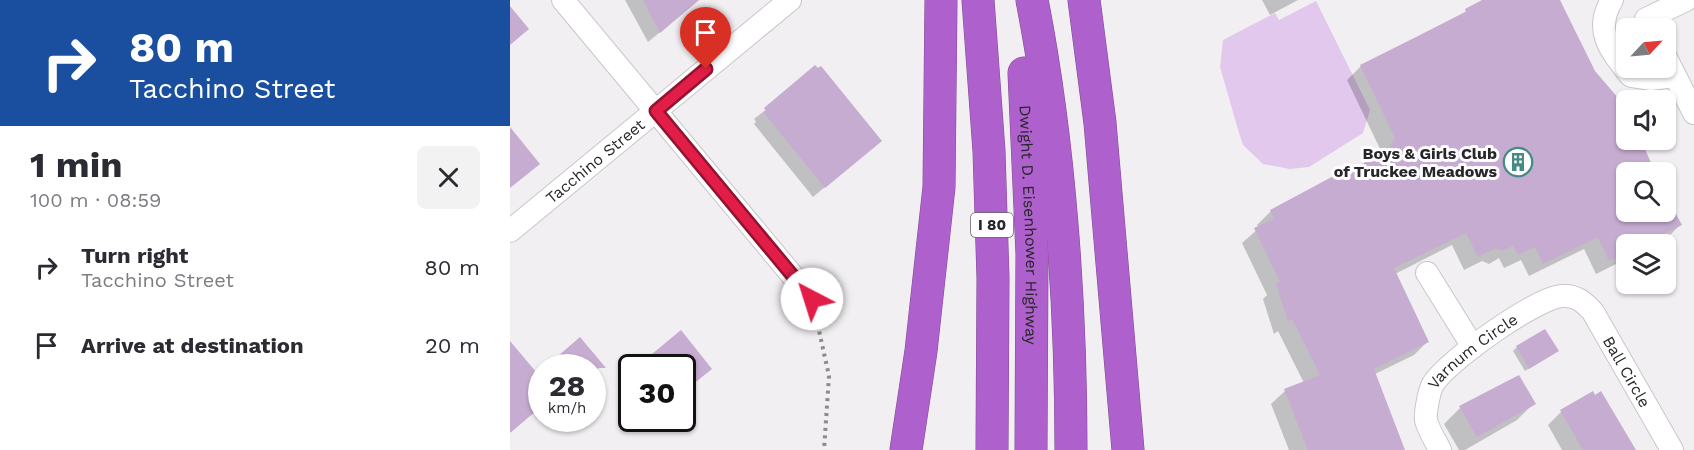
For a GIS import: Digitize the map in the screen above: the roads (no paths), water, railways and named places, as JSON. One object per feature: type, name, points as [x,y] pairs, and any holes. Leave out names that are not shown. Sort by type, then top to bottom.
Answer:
[{"type":"highway","points":[[906,450],[921,351],[939,187],[941,0]]},
{"type":"highway","name":"I 80","points":[[978,0],[989,151],[993,278],[992,450]]},
{"type":"highway","name":"Dwight D. Eisenhower Highway","points":[[1020,0],[1032,254],[1031,450]]},
{"type":"highway","points":[[1032,0],[1059,200],[1070,359],[1071,450]]},
{"type":"highway","points":[[1084,0],[1100,123],[1128,450]]},
{"type":"highway","points":[[1114,274],[1114,450]]},
{"type":"street","points":[[563,0],[812,299]]},
{"type":"street","name":"Tacchino Street","points":[[510,230],[790,0]]},
{"type":"street","points":[[1612,0],[1602,26],[1610,48],[1616,56]]},
{"type":"street","points":[[1644,16],[1686,0]]},
{"type":"street","points":[[1676,78],[1694,113]]},
{"type":"street","points":[[1427,273],[1473,347]]},
{"type":"street","name":"Varnum Circle","points":[[1440,450],[1426,419],[1432,385],[1455,359],[1545,302],[1559,296],[1576,298]]},
{"type":"street","name":"Ball Circle","points":[[1576,298],[1584,301],[1593,312],[1672,450]]},
{"type":"place","name":"Boys & Girls Club of Truckee Meadows","points":[[1518,162]]}]
